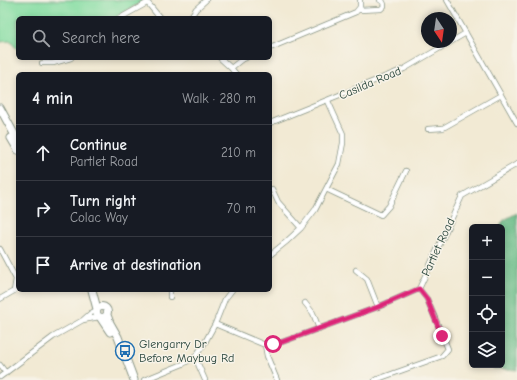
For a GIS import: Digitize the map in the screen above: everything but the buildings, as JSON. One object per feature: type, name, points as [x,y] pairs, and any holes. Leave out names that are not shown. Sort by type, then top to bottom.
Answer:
[{"type":"main road","points":[[0,108],[16,137]]},
{"type":"main road","points":[[0,117],[16,146]]},
{"type":"main road","points":[[93,292],[112,335],[129,380]]},
{"type":"main road","points":[[96,292],[101,312],[110,323],[118,337],[134,380]]},
{"type":"street","points":[[192,16],[206,0]]},
{"type":"street","points":[[359,10],[360,0]]},
{"type":"street","points":[[272,47],[346,17],[359,10],[381,9],[384,6],[384,3],[380,0]]},
{"type":"street","points":[[447,0],[517,123]]},
{"type":"street","points":[[123,16],[146,1],[158,16]]},
{"type":"street","name":"Casilda Road","points":[[272,122],[404,69],[466,33]]},
{"type":"street","points":[[42,63],[53,63],[64,60]]},
{"type":"street","points":[[222,60],[235,72]]},
{"type":"street","points":[[232,68],[241,60]]},
{"type":"street","points":[[428,129],[443,128],[501,95]]},
{"type":"street","points":[[272,253],[301,228],[315,210],[339,164],[343,144],[343,134],[328,100]]},
{"type":"street","name":"Partlet Road","points":[[265,345],[282,342],[319,329],[378,307],[419,289],[462,196],[517,164]]},
{"type":"street","points":[[326,189],[381,216],[389,206],[406,172]]},
{"type":"street","points":[[272,189],[278,202],[301,228]]},
{"type":"street","points":[[0,249],[16,279],[14,292],[0,299]]},
{"type":"street","points":[[356,270],[366,279],[378,307]]},
{"type":"street","points":[[375,380],[442,356],[448,349],[427,299],[419,289]]},
{"type":"street","points":[[170,292],[170,297]]},
{"type":"street","points":[[144,380],[183,364],[195,357],[215,324],[225,299],[230,292]]},
{"type":"street","points":[[305,303],[313,312],[319,329]]},
{"type":"street","points":[[0,377],[53,337],[101,312]]},
{"type":"street","points":[[215,324],[265,345],[277,380]]},
{"type":"street","points":[[195,357],[205,380]]},
{"type":"street","points":[[0,365],[6,373]]},
{"type":"green space","points":[[0,0],[143,1],[117,16],[16,16],[16,48],[10,41],[0,42]]},
{"type":"green space","points":[[517,213],[517,370],[493,368],[505,368],[505,224],[502,224],[504,220]]},
{"type":"place","name":"Glengarry Dr Before Maybug Rd","points":[[125,351]]},
{"type":"route","points":[[273,344],[363,313],[419,289],[427,299],[442,336]]}]
